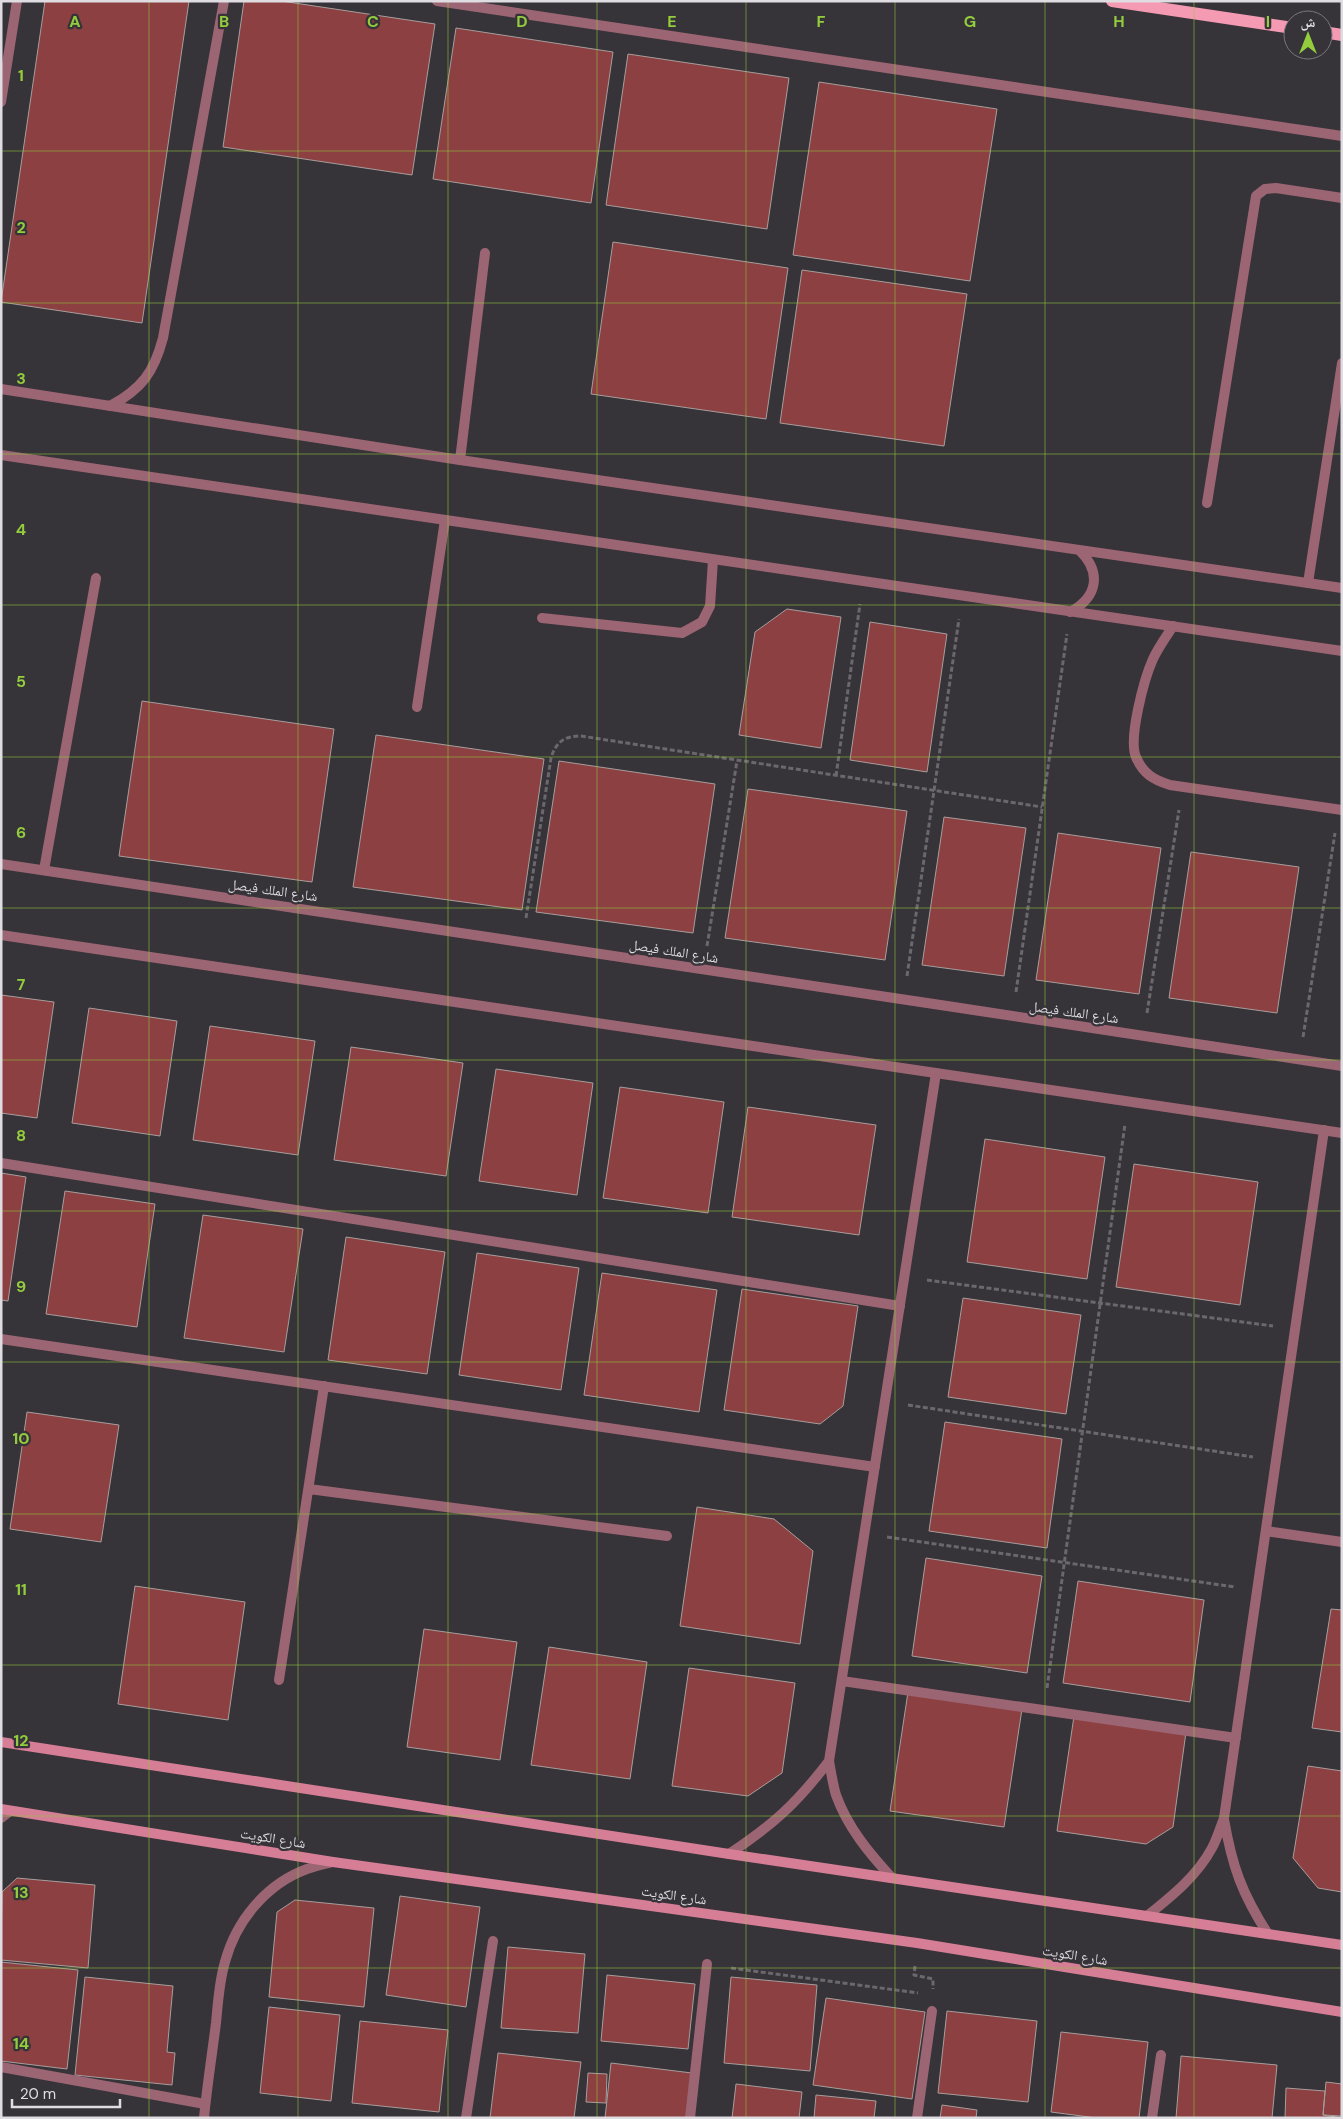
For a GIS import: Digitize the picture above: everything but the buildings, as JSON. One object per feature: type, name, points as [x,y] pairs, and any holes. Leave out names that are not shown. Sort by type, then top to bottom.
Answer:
[{"type":"main road","points":[[1112,1],[1283,27]]},
{"type":"main road","points":[[1,1742],[729,1854],[1342,1945]]},
{"type":"main road","name":"شارع الكويت","points":[[6,1810],[333,1862],[918,1943],[1342,2012]]},
{"type":"street","points":[[1,102],[17,1]]},
{"type":"street","points":[[110,406],[130,395],[146,379],[158,360],[164,338],[224,1]]},
{"type":"street","points":[[437,1],[1342,136]]},
{"type":"street","points":[[1207,503],[1256,196],[1265,189],[1276,188],[1342,198]]},
{"type":"street","points":[[460,460],[484,253]]},
{"type":"street","points":[[1308,583],[1342,363]]},
{"type":"street","points":[[1,390],[460,460],[1342,588]]},
{"type":"street","points":[[1,455],[1342,651]]},
{"type":"street","points":[[417,707],[445,520]]},
{"type":"street","points":[[1070,612],[1082,606],[1090,596],[1094,584],[1094,571],[1088,559],[1079,550]]},
{"type":"street","points":[[542,618],[682,633],[702,622],[710,606],[713,560]]},
{"type":"street","points":[[44,870],[96,578]]},
{"type":"street","points":[[1173,626],[1153,658],[1147,676],[1133,739],[1135,756],[1142,770],[1155,780],[1183,787],[1340,810]]},
{"type":"street","name":"شارع الملك فيصل","points":[[1,864],[523,941],[903,1001],[1342,1066]]},
{"type":"street","points":[[1,935],[1342,1133]]},
{"type":"street","points":[[892,1878],[868,1852],[849,1825],[836,1794],[829,1761],[936,1073]]},
{"type":"street","points":[[1147,1916],[1173,1896],[1195,1873],[1213,1847],[1224,1818],[1324,1130]]},
{"type":"street","points":[[1,1162],[900,1306]]},
{"type":"street","points":[[1,1339],[875,1467]]},
{"type":"street","points":[[278,1680],[324,1386]]},
{"type":"street","points":[[309,1489],[667,1536]]},
{"type":"street","points":[[1266,1531],[1342,1542]]},
{"type":"street","points":[[842,1681],[1236,1738]]},
{"type":"street","points":[[729,1854],[785,1814],[808,1789],[829,1761]]},
{"type":"street","points":[[1,1818],[6,1810]]},
{"type":"street","points":[[1224,1818],[1229,1849],[1238,1879],[1251,1908],[1268,1934]]},
{"type":"street","points":[[204,2118],[223,1973],[232,1939],[246,1916],[263,1896],[284,1880],[308,1869],[333,1862]]},
{"type":"street","points":[[466,2118],[493,1941]]},
{"type":"street","points":[[690,2118],[707,1964]]},
{"type":"street","points":[[917,2118],[932,2011]]},
{"type":"street","points":[[1152,2118],[1161,2055]]},
{"type":"street","points":[[1,2067],[205,2104]]},
{"type":"path","points":[[836,776],[863,582]]},
{"type":"path","points":[[903,1001],[963,596]]},
{"type":"path","points":[[1012,1017],[1070,612]]},
{"type":"path","points":[[523,941],[551,758],[554,748],[560,740],[570,736],[581,736],[737,762],[1042,807]]},
{"type":"path","points":[[703,969],[737,762]]},
{"type":"path","points":[[1143,1036],[1183,787]]},
{"type":"path","points":[[1300,1060],[1340,810]]},
{"type":"path","points":[[1044,1710],[1128,1101]]},
{"type":"path","points":[[905,1276],[1295,1329]]},
{"type":"path","points":[[885,1402],[1276,1460]]},
{"type":"path","points":[[864,1534],[1257,1590]]},
{"type":"path","points":[[918,1943],[914,1975],[933,1979],[932,2011]]},
{"type":"path","points":[[707,1964],[933,1995]]}]
